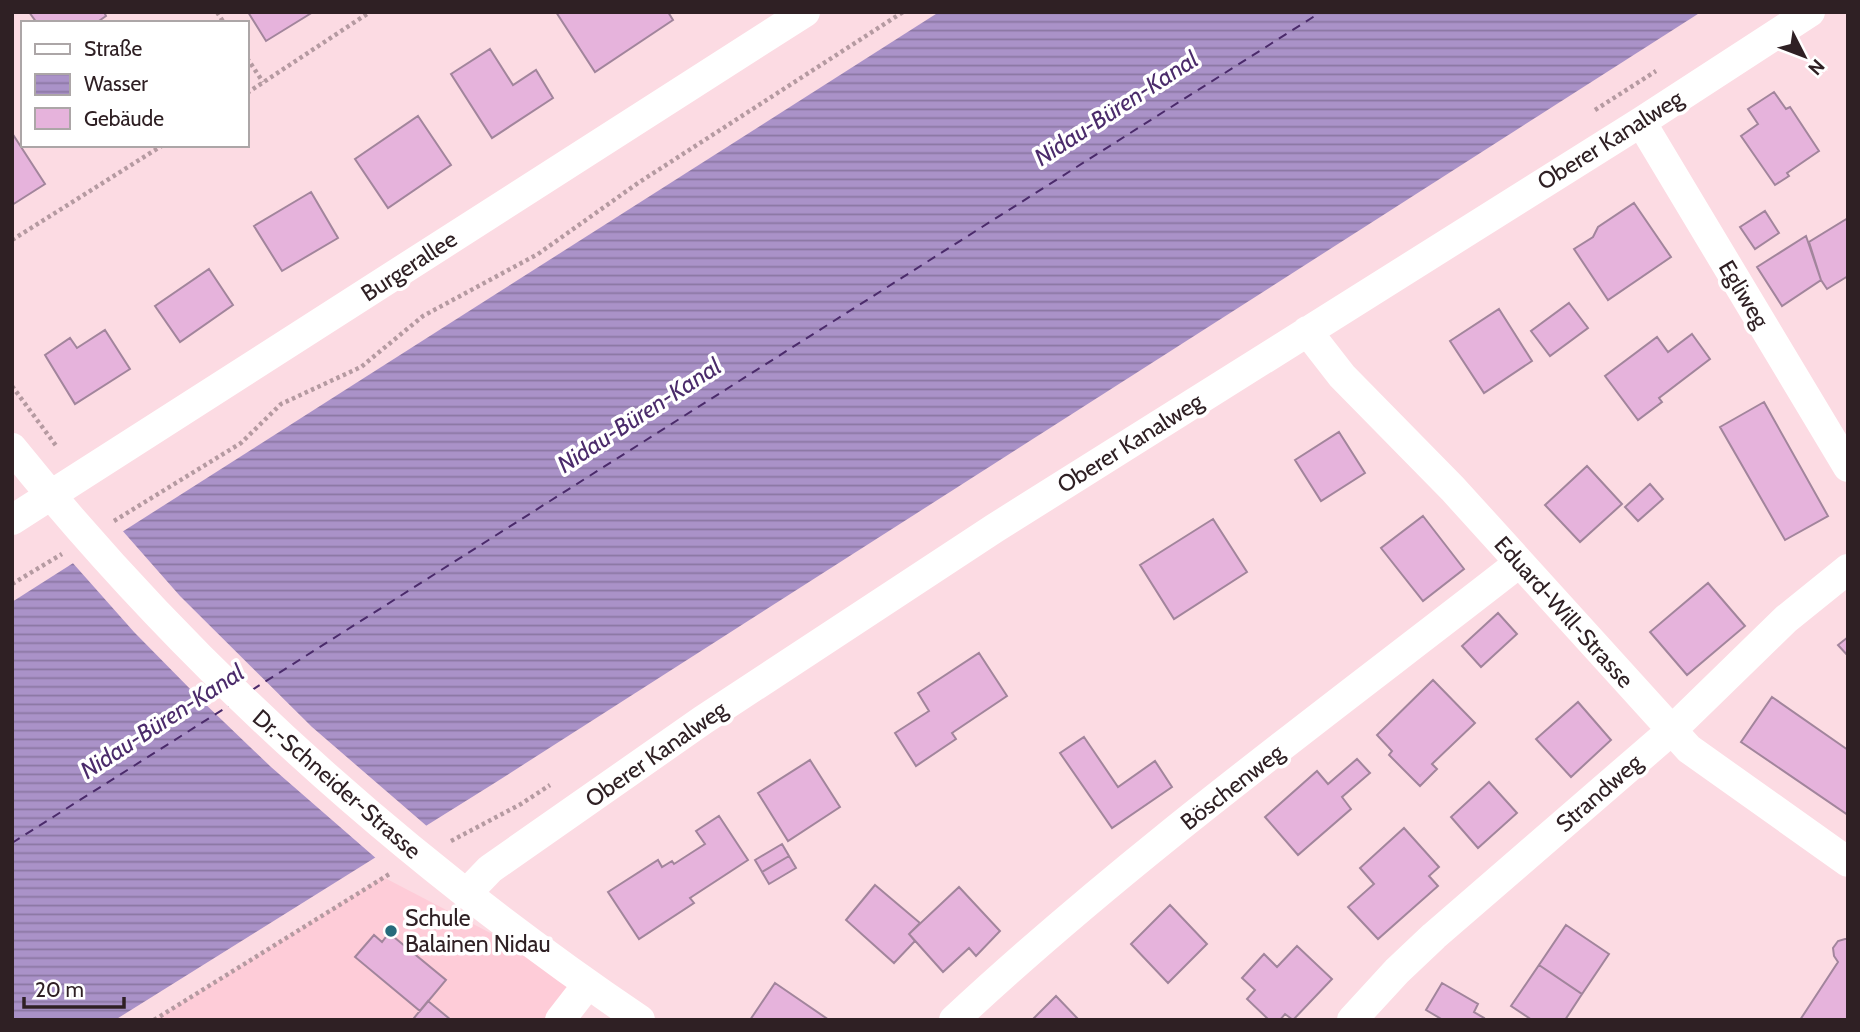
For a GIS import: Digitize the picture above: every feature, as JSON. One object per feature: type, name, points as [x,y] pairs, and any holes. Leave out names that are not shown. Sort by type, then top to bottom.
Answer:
[{"type":"street","name":"Burgerallee","points":[[12,520],[805,12]]},
{"type":"street","name":"Oberer Kanalweg","points":[[466,894],[490,869],[703,720],[995,528],[1641,122],[1810,12]]},
{"type":"street","name":"Egliweg","points":[[1641,122],[1848,467]]},
{"type":"street","name":"Eduard-Will-Strasse","points":[[1307,331],[1342,376],[1453,489],[1689,749],[1848,862]]},
{"type":"street","name":"Dr.-Schneider-Strasse","points":[[12,448],[153,610],[221,680],[302,756],[437,858],[466,894],[640,1020]]},
{"type":"street","name":"Böschenweg","points":[[954,1020],[1044,937],[1519,563]]},
{"type":"street","name":"Strandweg","points":[[1352,1020],[1434,936],[1672,730],[1786,620],[1848,569]]},
{"type":"street","points":[[560,1020],[588,984]]},
{"type":"path","points":[[248,92],[370,12]]},
{"type":"path","points":[[108,525],[241,443],[281,404],[361,367],[423,316],[538,254],[638,183],[903,12]]},
{"type":"path","points":[[248,60],[263,82]]},
{"type":"path","points":[[12,240],[160,147]]},
{"type":"path","points":[[12,386],[79,478]]},
{"type":"path","points":[[12,584],[65,552]]},
{"type":"path","points":[[437,858],[551,784]]},
{"type":"path","points":[[154,1020],[394,871]]},
{"type":"shaded area","name":"Schule Balainen Nidau","points":[[383,877],[588,984],[560,1020],[154,1020]]},
{"type":"water","name":"Nidau-Büren-Kanal","points":[[939,12],[1701,12],[493,784],[115,1020],[12,1020],[12,602]]},
{"type":"pier","points":[[121,529],[180,596],[312,727],[429,828],[378,860],[271,767],[199,698],[134,632],[71,561]]},
{"type":"building","points":[[29,12],[104,12],[106,16],[99,21],[36,21]]},
{"type":"building","points":[[248,12],[313,12],[266,41]]},
{"type":"building","points":[[556,12],[668,12],[673,20],[595,72]]},
{"type":"building","points":[[490,49],[513,85],[536,70],[553,98],[492,138],[451,74]]},
{"type":"building","points":[[1774,92],[1786,109],[1790,107],[1819,151],[1787,173],[1789,176],[1775,185],[1741,136],[1758,124],[1748,109]]},
{"type":"building","points":[[418,116],[451,165],[388,208],[355,159]]},
{"type":"building","points":[[12,133],[45,184],[12,205]]},
{"type":"building","points":[[311,192],[338,238],[282,271],[254,226]]},
{"type":"building","points":[[1634,203],[1671,257],[1608,300],[1574,249],[1593,237],[1598,227]]},
{"type":"building","points":[[1765,211],[1779,233],[1755,249],[1740,227]]},
{"type":"building","points":[[1848,218],[1848,276],[1827,289],[1821,280],[1809,242]]},
{"type":"building","points":[[1806,236],[1821,280],[1782,306],[1757,267]]},
{"type":"building","points":[[209,269],[233,305],[180,342],[155,306]]},
{"type":"building","points":[[1569,303],[1588,328],[1550,356],[1531,331]]},
{"type":"building","points":[[1499,309],[1532,361],[1484,393],[1450,341]]},
{"type":"building","points":[[105,330],[130,369],[75,404],[45,355],[70,338],[77,348]]},
{"type":"building","points":[[1692,334],[1710,359],[1659,398],[1662,402],[1638,420],[1605,376],[1657,337],[1668,352]]},
{"type":"building","points":[[1764,402],[1828,516],[1785,540],[1720,427]]},
{"type":"building","points":[[1339,432],[1365,473],[1321,501],[1295,460]]},
{"type":"building","points":[[1587,466],[1622,504],[1580,542],[1545,505]]},
{"type":"building","points":[[1650,484],[1663,499],[1638,521],[1625,507]]},
{"type":"building","points":[[1423,516],[1464,569],[1423,601],[1381,548]]},
{"type":"building","points":[[1213,519],[1247,572],[1174,619],[1140,565]]},
{"type":"building","points":[[1708,583],[1745,626],[1687,675],[1650,632]]},
{"type":"building","points":[[1498,613],[1517,634],[1481,667],[1462,646]]},
{"type":"building","points":[[1848,637],[1848,656],[1838,645]]},
{"type":"building","points":[[979,653],[1007,696],[952,733],[956,739],[916,766],[895,733],[929,711],[918,693]]},
{"type":"building","points":[[1433,680],[1475,723],[1432,764],[1437,769],[1420,786],[1389,755],[1392,751],[1377,735]]},
{"type":"building","points":[[1772,697],[1848,750],[1848,815],[1741,742]]},
{"type":"building","points":[[1578,702],[1611,740],[1571,777],[1536,739]]},
{"type":"building","points":[[1084,737],[1118,787],[1155,761],[1172,787],[1112,828],[1060,753]]},
{"type":"building","points":[[1357,759],[1370,773],[1342,797],[1351,809],[1298,855],[1265,817],[1317,771],[1328,784]]},
{"type":"building","points":[[810,760],[840,807],[788,841],[758,793]]},
{"type":"building","points":[[1489,782],[1517,813],[1478,848],[1451,817]]},
{"type":"building","points":[[719,816],[748,860],[690,898],[694,903],[639,939],[608,892],[658,860],[662,867],[672,861],[674,864],[705,844],[696,831]]},
{"type":"building","points":[[1404,828],[1439,867],[1429,876],[1438,886],[1378,939],[1348,907],[1374,884],[1360,868]]},
{"type":"building","points":[[782,844],[789,856],[762,872],[755,860]]},
{"type":"building","points":[[789,856],[796,868],[769,884],[762,872]]},
{"type":"building","points":[[875,885],[920,923],[909,934],[915,941],[894,963],[846,920]]},
{"type":"building","points":[[959,887],[1000,931],[976,956],[969,948],[943,972],[909,934]]},
{"type":"building","points":[[1170,905],[1207,944],[1168,983],[1131,944]]},
{"type":"building","points":[[1566,925],[1609,954],[1582,994],[1539,965]]},
{"type":"building","points":[[389,933],[446,980],[420,1011],[355,957],[374,935],[382,942]]},
{"type":"building","points":[[1848,939],[1848,1020],[1800,1020],[1838,962],[1833,948],[1838,941]]},
{"type":"building","points":[[1297,946],[1332,979],[1293,1020],[1285,1014],[1280,1020],[1269,1020],[1247,999],[1255,990],[1242,978],[1264,954],[1277,967]]},
{"type":"building","points":[[1539,965],[1582,994],[1565,1020],[1532,1020],[1511,1006]]},
{"type":"building","points":[[775,983],[829,1020],[750,1020]]},
{"type":"building","points":[[1442,983],[1478,1004],[1474,1012],[1484,1018],[1483,1020],[1443,1020],[1426,1010]]},
{"type":"building","points":[[1056,996],[1079,1020],[1032,1020]]},
{"type":"building","points":[[428,1001],[451,1020],[414,1018]]},
{"type":"ferry route","points":[[252,690],[1321,12]]},
{"type":"ferry route","points":[[12,843],[230,705]]},
{"type":"place","name":"Schule Balainen Nidau","points":[[391,931]]}]
